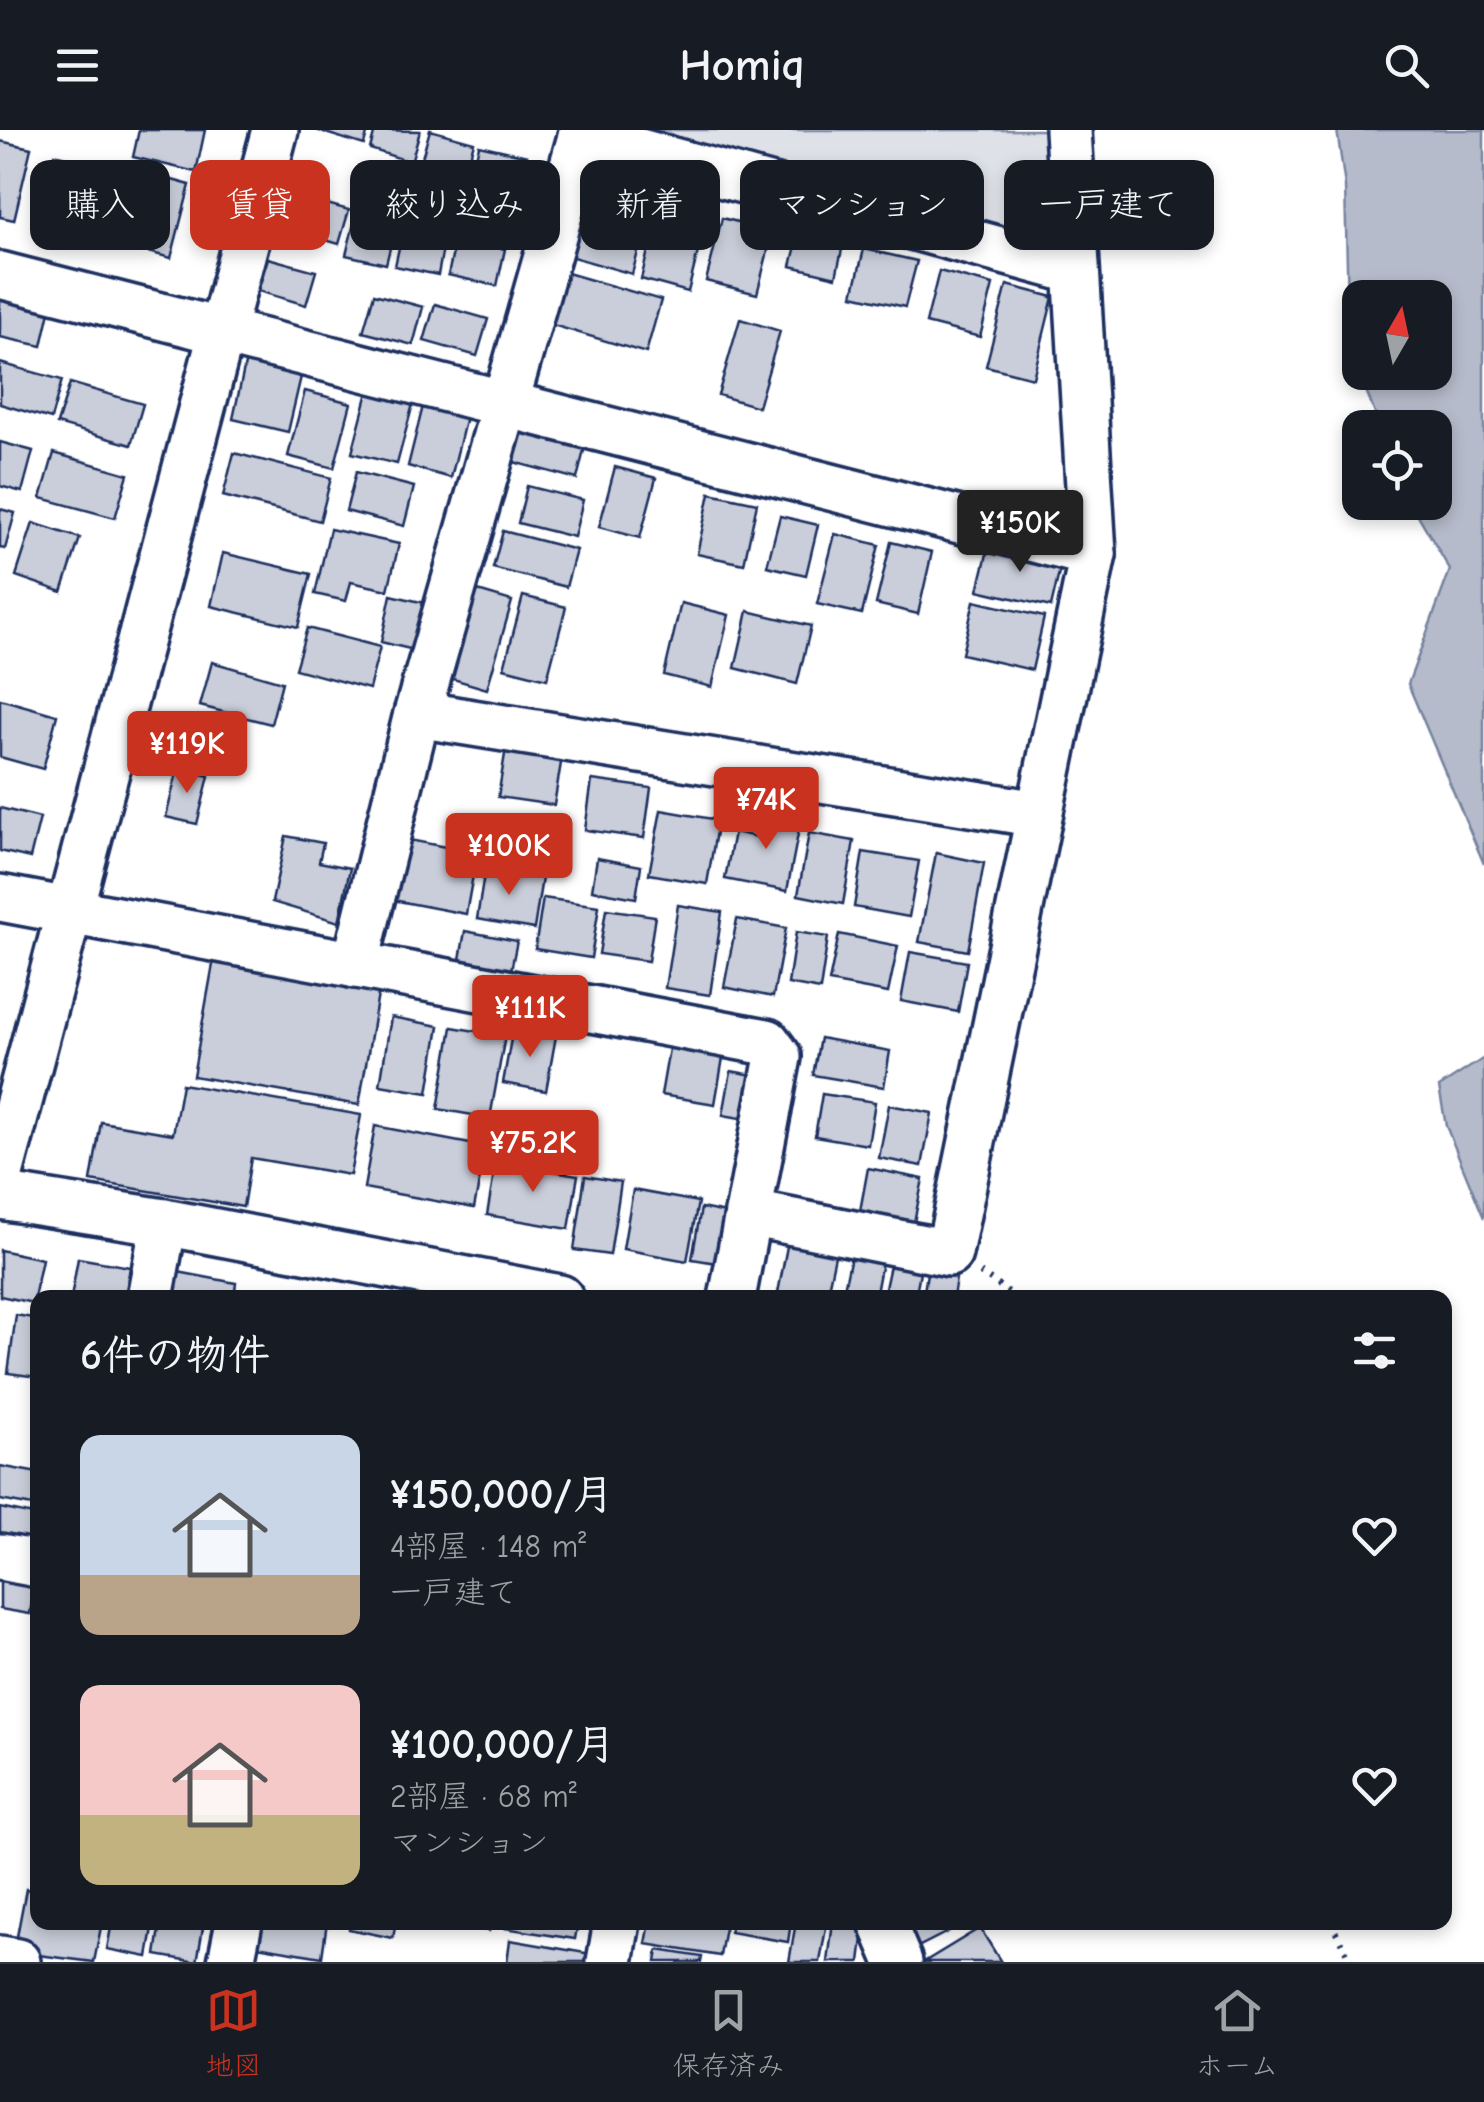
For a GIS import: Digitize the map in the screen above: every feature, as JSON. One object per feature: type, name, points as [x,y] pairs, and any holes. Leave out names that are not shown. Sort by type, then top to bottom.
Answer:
[{"type":"street","points":[[0,1174],[275,130]]},
{"type":"street","points":[[748,1214],[949,1254],[1093,554],[1068,130]]},
{"type":"street","points":[[354,965],[417,714],[582,133],[1074,270]]},
{"type":"street","points":[[0,274],[1093,554]]},
{"type":"street","points":[[417,714],[1038,814]]},
{"type":"street","points":[[0,898],[766,1042],[778,1057],[734,1290]]},
{"type":"street","points":[[0,1196],[164,1222],[351,1279],[472,1290]]},
{"type":"street","points":[[151,1290],[164,1222]]},
{"type":"street","points":[[0,1557],[30,1563]]},
{"type":"street","points":[[232,1962],[238,1930]]},
{"type":"street","points":[[610,1962],[616,1930]]},
{"type":"street","points":[[885,1930],[898,1962]]},
{"type":"street","points":[[0,1959],[17,1962]]},
{"type":"path","points":[[949,1254],[1005,1290]]},
{"type":"path","points":[[1335,1930],[1350,1962]]},
{"type":"shaded area","points":[[633,130],[1049,130],[1051,160],[1004,160],[1004,236],[984,231],[984,160],[740,161]]},
{"type":"water","points":[[1337,130],[1484,130],[1484,864],[1408,684],[1450,570],[1421,520],[1452,520],[1452,410],[1373,410],[1366,390],[1452,390],[1452,280],[1347,280],[1345,186]]},
{"type":"water","points":[[1484,1058],[1484,1218],[1446,1126],[1439,1087]]},
{"type":"building","points":[[139,130],[205,130],[199,160],[190,160],[190,171],[170,166],[170,160],[133,157]]},
{"type":"building","points":[[316,130],[368,130],[364,145]]},
{"type":"building","points":[[375,130],[420,131],[412,160],[370,149]]},
{"type":"building","points":[[430,130],[474,142],[469,160],[421,160]]},
{"type":"building","points":[[0,141],[31,148],[14,220],[0,217]]},
{"type":"building","points":[[479,145],[527,156],[526,160],[476,160]]},
{"type":"building","points":[[54,154],[78,160],[52,160]]},
{"type":"building","points":[[170,180],[190,185],[171,258],[140,250],[170,250]]},
{"type":"building","points":[[330,205],[349,210],[339,244],[330,241]]},
{"type":"building","points":[[580,217],[580,250],[639,250],[632,274],[569,256]]},
{"type":"building","points":[[722,218],[740,223],[740,250],[768,250],[757,294],[706,281],[714,250],[720,250]]},
{"type":"building","points":[[350,239],[350,250],[390,250],[386,264],[346,255]]},
{"type":"building","points":[[398,250],[443,250],[438,275],[395,266]]},
{"type":"building","points":[[454,250],[505,250],[497,286],[448,275]]},
{"type":"building","points":[[648,250],[698,250],[688,292],[641,279]]},
{"type":"building","points":[[795,250],[842,250],[836,277],[791,266]]},
{"type":"building","points":[[864,250],[917,261],[905,307],[853,295]]},
{"type":"building","points":[[268,258],[316,271],[306,305],[258,291]]},
{"type":"building","points":[[939,271],[993,285],[980,337],[926,323]]},
{"type":"building","points":[[564,272],[661,300],[646,353],[549,324]]},
{"type":"building","points":[[1007,285],[1053,297],[1033,378],[986,366]]},
{"type":"building","points":[[0,286],[53,298],[42,346],[0,337]]},
{"type":"building","points":[[374,294],[423,307],[413,345],[363,332]]},
{"type":"building","points":[[435,304],[488,319],[477,356],[424,341]]},
{"type":"building","points":[[740,319],[780,331],[758,407],[718,395]]},
{"type":"building","points":[[247,355],[303,368],[288,432],[233,419]]},
{"type":"building","points":[[0,363],[62,380],[51,419],[0,404]]},
{"type":"building","points":[[70,383],[143,404],[131,445],[57,424]]},
{"type":"building","points":[[369,388],[414,400],[397,464],[352,453]]},
{"type":"building","points":[[305,391],[351,403],[334,468],[288,456]]},
{"type":"building","points":[[425,398],[468,409],[451,478],[408,466]]},
{"type":"building","points":[[520,421],[587,438],[577,479],[510,461]]},
{"type":"building","points":[[0,442],[33,451],[22,492],[0,486]]},
{"type":"building","points":[[54,453],[128,474],[115,518],[41,498]]},
{"type":"building","points":[[234,453],[331,478],[320,521],[223,496]]},
{"type":"building","points":[[615,467],[656,478],[640,538],[599,527]]},
{"type":"building","points":[[356,472],[414,487],[404,526],[346,511]]},
{"type":"building","points":[[527,486],[583,500],[574,537],[518,523]]},
{"type":"building","points":[[710,493],[757,503],[744,564],[697,554]]},
{"type":"building","points":[[0,509],[15,513],[5,549],[0,548]]},
{"type":"building","points":[[780,516],[818,525],[806,575],[767,566]]},
{"type":"building","points":[[33,523],[80,538],[62,592],[16,576]]},
{"type":"building","points":[[330,529],[399,544],[388,590],[351,582],[346,601],[315,594]]},
{"type":"building","points":[[503,531],[576,550],[566,587],[493,568]]},
{"type":"building","points":[[835,534],[879,545],[862,614],[817,604]]},
{"type":"building","points":[[891,542],[932,552],[918,614],[876,604]]},
{"type":"building","points":[[990,542],[1062,560],[1051,607],[978,590]]},
{"type":"building","points":[[223,553],[311,574],[298,627],[211,606]]},
{"type":"building","points":[[471,589],[512,601],[487,689],[446,677]]},
{"type":"building","points":[[391,595],[429,604],[418,651],[381,642]]},
{"type":"building","points":[[523,596],[566,607],[547,679],[504,668]]},
{"type":"building","points":[[974,601],[1044,617],[1032,670],[962,654]]},
{"type":"building","points":[[681,603],[729,615],[712,687],[664,675]]},
{"type":"building","points":[[748,611],[811,626],[797,684],[735,668]]},
{"type":"building","points":[[307,628],[380,647],[369,689],[295,669]]},
{"type":"building","points":[[212,662],[282,682],[271,724],[200,706]]},
{"type":"building","points":[[0,699],[57,715],[43,769],[0,757]]},
{"type":"building","points":[[149,722],[197,733],[189,764],[142,754]]},
{"type":"building","points":[[506,748],[562,757],[554,805],[498,797]]},
{"type":"building","points":[[178,768],[209,776],[197,824],[166,817]]},
{"type":"building","points":[[592,780],[651,788],[644,838],[585,830]]},
{"type":"building","points":[[767,806],[802,813],[787,891],[725,879],[734,832],[761,838]]},
{"type":"building","points":[[0,808],[40,818],[30,858],[0,851]]},
{"type":"building","points":[[661,810],[718,820],[707,884],[649,874]]},
{"type":"building","points":[[492,820],[539,827],[534,862],[487,856]]},
{"type":"building","points":[[809,833],[854,841],[843,904],[798,895]]},
{"type":"building","points":[[286,836],[323,843],[319,862],[350,868],[339,922],[272,902]]},
{"type":"building","points":[[404,839],[477,853],[466,914],[393,900]]},
{"type":"building","points":[[863,852],[919,861],[909,917],[854,907]]},
{"type":"building","points":[[936,853],[984,863],[968,951],[919,942]]},
{"type":"building","points":[[597,858],[641,866],[636,898],[592,890]]},
{"type":"building","points":[[485,868],[542,878],[534,929],[477,919]]},
{"type":"building","points":[[543,898],[599,906],[591,958],[535,949]]},
{"type":"building","points":[[678,905],[722,912],[710,995],[665,988]]},
{"type":"building","points":[[606,909],[655,916],[648,961],[599,954]]},
{"type":"building","points":[[737,919],[786,928],[773,997],[724,987]]},
{"type":"building","points":[[465,931],[517,941],[510,975],[459,965]]},
{"type":"building","points":[[796,932],[828,937],[820,990],[788,984]]},
{"type":"building","points":[[839,934],[898,946],[888,993],[829,982]]},
{"type":"building","points":[[910,952],[967,962],[958,1012],[901,1001]]},
{"type":"building","points":[[215,953],[380,983],[359,1105],[193,1076]]},
{"type":"building","points":[[391,1017],[439,1026],[428,1093],[380,1085]]},
{"type":"building","points":[[452,1027],[505,1036],[490,1118],[438,1109]]},
{"type":"building","points":[[513,1028],[556,1036],[546,1091],[503,1083]]},
{"type":"building","points":[[820,1038],[890,1051],[884,1087],[813,1075]]},
{"type":"building","points":[[670,1043],[724,1052],[715,1104],[661,1095]]},
{"type":"building","points":[[731,1071],[759,1076],[752,1120],[723,1115]]},
{"type":"building","points":[[182,1084],[361,1115],[350,1175],[251,1158],[243,1207],[91,1181],[101,1122],[173,1134]]},
{"type":"building","points":[[822,1094],[875,1102],[868,1145],[815,1136]]},
{"type":"building","points":[[889,1105],[932,1113],[922,1166],[879,1158]]},
{"type":"building","points":[[375,1126],[486,1147],[474,1208],[364,1188]]},
{"type":"building","points":[[496,1162],[578,1175],[569,1229],[487,1215]]},
{"type":"building","points":[[868,1168],[923,1179],[914,1222],[860,1211]]},
{"type":"building","points":[[585,1176],[621,1182],[610,1255],[574,1250]]},
{"type":"building","points":[[633,1190],[698,1202],[687,1261],[623,1249]]},
{"type":"building","points":[[701,1208],[726,1213],[717,1263],[692,1259]]},
{"type":"building","points":[[788,1241],[836,1251],[828,1290],[779,1290]]},
{"type":"building","points":[[0,1250],[42,1259],[36,1290],[30,1290],[30,1302],[0,1296]]},
{"type":"building","points":[[851,1256],[882,1262],[877,1290],[844,1290]]},
{"type":"building","points":[[78,1258],[130,1267],[126,1290],[72,1290]]},
{"type":"building","points":[[890,1265],[920,1272],[917,1290],[885,1290]]},
{"type":"building","points":[[178,1272],[236,1283],[235,1290],[175,1290]]},
{"type":"building","points":[[927,1273],[956,1278],[954,1290],[924,1290]]},
{"type":"building","points":[[16,1315],[30,1318],[30,1376],[8,1373]]},
{"type":"building","points":[[0,1466],[30,1472],[30,1506],[0,1500]]},
{"type":"building","points":[[0,1508],[30,1514],[30,1547],[0,1541]]},
{"type":"building","points":[[0,1575],[30,1580],[30,1614],[0,1609]]},
{"type":"building","points":[[26,1889],[30,1890],[30,1930],[100,1930],[94,1962],[14,1952]]},
{"type":"building","points":[[111,1930],[153,1930],[148,1957],[107,1949]]},
{"type":"building","points":[[160,1930],[203,1930],[197,1962],[156,1955]]},
{"type":"building","points":[[260,1930],[326,1930],[322,1957],[257,1946]]},
{"type":"building","points":[[354,1930],[394,1930],[393,1938]]},
{"type":"building","points":[[517,1930],[577,1930],[575,1939]]},
{"type":"building","points":[[649,1930],[725,1930],[720,1956],[646,1944]]},
{"type":"building","points":[[730,1930],[790,1930],[788,1942]]},
{"type":"building","points":[[795,1930],[826,1930],[820,1962],[789,1962]]},
{"type":"building","points":[[832,1930],[864,1930],[860,1962],[828,1962]]},
{"type":"building","points":[[897,1930],[951,1930],[908,1952]]},
{"type":"building","points":[[981,1930],[1001,1962],[924,1962]]},
{"type":"building","points":[[510,1940],[591,1954],[589,1962],[507,1962]]},
{"type":"building","points":[[658,1950],[702,1957],[701,1962],[656,1962]]}]
